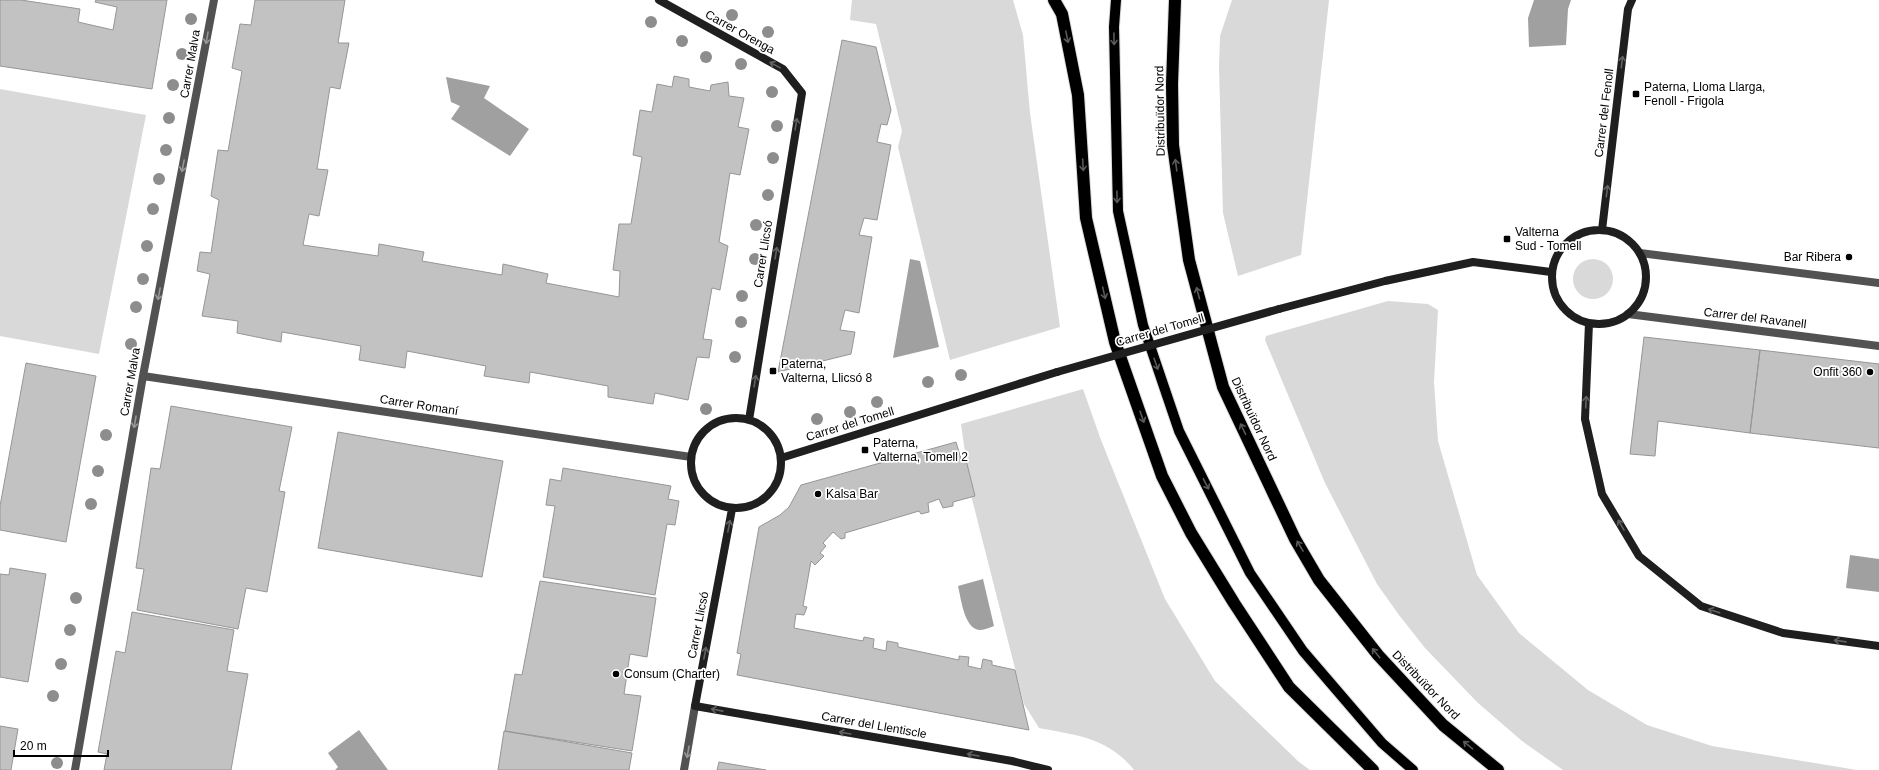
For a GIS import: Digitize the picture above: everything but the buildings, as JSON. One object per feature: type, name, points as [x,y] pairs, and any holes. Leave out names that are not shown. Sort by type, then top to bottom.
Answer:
[{"type":"highway","points":[[1054,0],[1062,14],[1078,95],[1086,218],[1115,342],[1162,476],[1191,533],[1234,603],[1289,687],[1373,770]]},
{"type":"highway","name":"Distribuïdor Nord","points":[[1175,0],[1172,84],[1173,145],[1189,260],[1223,388],[1295,539],[1319,580],[1378,655],[1443,725],[1498,770]]},
{"type":"main road","points":[[1116,0],[1114,27],[1118,211],[1143,325],[1179,432],[1250,573],[1303,651],[1382,743],[1413,770]]},
{"type":"street","name":"Carrer Malva","points":[[75,770],[143,376],[214,0]]},
{"type":"street","name":"Carrer Orenga","points":[[659,0],[783,69],[802,93]]},
{"type":"street","name":"Carrer del Fenoll","points":[[1602,230],[1628,9],[1632,0]]},
{"type":"street","name":"Carrer Llicsó","points":[[749,420],[802,93]]},
{"type":"street","points":[[1595,230],[1610,230],[1626,238],[1638,249],[1640,254],[1645,264],[1646,279],[1643,295],[1628,314],[1620,319],[1603,324],[1589,323],[1572,316],[1560,305],[1553,290],[1551,272],[1556,256],[1566,243],[1579,234],[1595,230]]},
{"type":"street","points":[[1640,254],[1879,283]]},
{"type":"street","name":"Carrer del Tomell","points":[[781,458],[1057,372],[1279,309],[1385,281],[1473,262],[1551,272]]},
{"type":"street","name":"Carrer del Ravanell","points":[[1628,314],[1879,346]]},
{"type":"street","points":[[1589,323],[1585,419],[1602,494],[1639,556],[1701,606],[1783,632],[1879,646]]},
{"type":"street","name":"Carrer Romaní","points":[[143,376],[691,458]]},
{"type":"street","points":[[730,418],[749,420],[771,434],[781,458],[777,484],[759,503],[732,509],[709,501],[694,482],[691,458],[697,439],[711,425],[730,418]]},
{"type":"street","name":"Carrer Llicsó","points":[[684,770],[732,509]]},
{"type":"street","name":"Carrer del Llentiscle","points":[[695,706],[1012,762],[1048,770]]},
{"type":"shaded area","points":[[852,0],[1013,0],[1023,35],[1030,113],[1060,327],[950,360],[898,147],[902,131],[876,24],[850,20]]},
{"type":"shaded area","points":[[1232,0],[1329,0],[1301,255],[1238,276],[1223,213],[1219,67],[1220,36]]},
{"type":"shaded area","points":[[1534,0],[1571,0],[1568,9],[1566,45],[1529,47],[1528,18]]},
{"type":"shaded area","points":[[446,77],[490,86],[484,98],[529,129],[510,156],[451,119],[460,106],[451,102]]},
{"type":"shaded area","points":[[0,89],[146,115],[99,354],[0,336]]},
{"type":"shaded area","points":[[910,259],[920,261],[939,347],[893,358]]},
{"type":"shaded area","points":[[1593,259],[1607,265],[1613,279],[1607,293],[1593,299],[1579,293],[1573,279],[1579,265]]},
{"type":"shaded area","points":[[1388,301],[1428,304],[1438,310],[1434,382],[1438,441],[1477,575],[1519,633],[1588,690],[1647,725],[1712,746],[1857,770],[1563,770],[1522,741],[1478,703],[1425,648],[1377,584],[1325,483],[1265,340],[1266,336]]},
{"type":"shaded area","points":[[1083,389],[1101,440],[1165,599],[1215,681],[1299,762],[1310,770],[1134,770],[1124,759],[1103,744],[1079,736],[1039,728],[1024,704],[971,495],[961,424]]},
{"type":"shaded area","points":[[1850,555],[1879,559],[1879,592],[1846,588]]},
{"type":"shaded area","points":[[983,579],[994,626],[979,630],[970,624],[964,612],[958,586]]},
{"type":"shaded area","points":[[359,730],[388,770],[335,770],[338,767],[328,753]]},
{"type":"place","name":"Paterna, Lloma Llarga, Fenoll - Frigola","points":[[1636,94]]},
{"type":"place","name":"Valterna Sud - Tomell","points":[[1507,239]]},
{"type":"place","name":"Bar Ribera","points":[[1849,257]]},
{"type":"place","name":"Paterna, Valterna, Llicsó 8","points":[[773,371]]},
{"type":"place","name":"Onfit 360","points":[[1870,372]]},
{"type":"place","name":"Paterna, Valterna, Tomell 2","points":[[865,450]]},
{"type":"place","name":"Kalsa Bar","points":[[818,494]]},
{"type":"place","name":"Consum (Charter)","points":[[616,674]]}]
